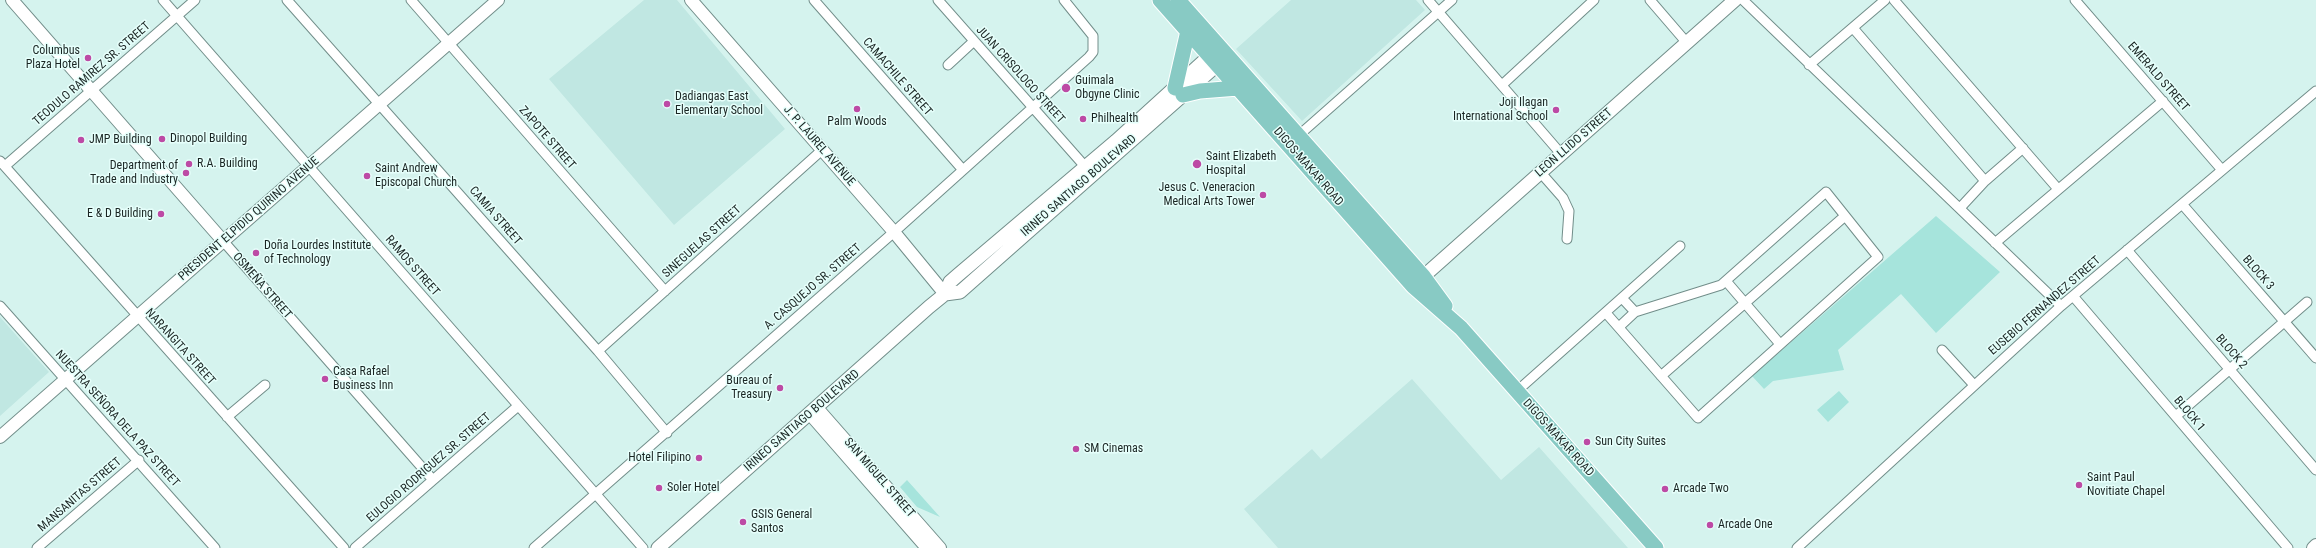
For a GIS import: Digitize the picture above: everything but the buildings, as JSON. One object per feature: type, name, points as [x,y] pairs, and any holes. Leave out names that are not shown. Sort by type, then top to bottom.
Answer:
[{"type":"main road","name":"DIGOS-MAKAR ROAD","points":[[1160,0],[1188,31],[1219,56],[1298,136],[1418,281]]},
{"type":"main road","name":"DIGOS-MAKAR ROAD","points":[[1178,0],[1219,56],[1238,88],[1461,328],[1656,548]]},
{"type":"main road","name":"LEON LLIDO STREET","points":[[1418,281],[1562,155],[1735,0]]},
{"type":"main road","points":[[1188,31],[1179,92],[1238,88]]},
{"type":"main road","name":"IRINEO SANTIAGO BOULEVARD","points":[[658,548],[946,294],[960,292],[1089,171],[1219,56]]},
{"type":"street","name":"OSMEÑA STREET","points":[[12,0],[433,480]]},
{"type":"street","name":"RAMOS STREET","points":[[163,0],[643,548]]},
{"type":"street","name":"TEODULO RAMIREZ SR. STREET","points":[[2,164],[91,91],[194,0]]},
{"type":"street","name":"CAMIA STREET","points":[[286,0],[598,351],[667,433]]},
{"type":"street","name":"ZAPOTE STREET","points":[[411,0],[665,291]]},
{"type":"street","name":"PRESIDENT ELPIDIO QUIRINO AVENUE","points":[[0,437],[498,0]]},
{"type":"street","name":"J. P. LAUREL AVENUE","points":[[691,0],[894,232],[946,294]]},
{"type":"street","name":"CAMACHILE STREET","points":[[814,0],[962,170]]},
{"type":"street","name":"JUAN CRISOLOGO STREET","points":[[938,0],[1089,171]]},
{"type":"street","name":"A. CASQUEJO SR. STREET","points":[[534,548],[667,433],[1089,57],[1093,52],[1092,36],[1064,0]]},
{"type":"street","points":[[1428,0],[1562,155]]},
{"type":"street","points":[[1298,136],[1452,0]]},
{"type":"street","points":[[1502,85],[1594,0]]},
{"type":"street","points":[[1650,0],[1687,43]]},
{"type":"street","points":[[1743,0],[2061,306]]},
{"type":"street","points":[[1809,65],[1885,0]]},
{"type":"street","points":[[1894,0],[2058,189]]},
{"type":"street","name":"EMERALD STREET","points":[[2075,0],[2222,170]]},
{"type":"street","points":[[1853,28],[1985,181]]},
{"type":"street","points":[[948,65],[974,41]]},
{"type":"street","name":"EUSEBIO FERNANDEZ STREET","points":[[1797,548],[2061,306],[2316,91]]},
{"type":"street","points":[[1995,243],[2163,101]]},
{"type":"street","points":[[1960,208],[1985,181],[2023,148]]},
{"type":"street","name":"SINEGUELAS STREET","points":[[598,351],[822,150]]},
{"type":"street","name":"NARANGITA STREET","points":[[2,164],[344,548]]},
{"type":"street","points":[[1541,173],[1563,198],[1569,211],[1567,239]]},
{"type":"street","points":[[1606,313],[1618,327],[1698,418],[1878,257],[1826,192],[1726,281],[1711,289],[1635,312],[1618,327]]},
{"type":"street","name":"BLOCK 3","points":[[2182,204],[2316,358]]},
{"type":"street","points":[[1661,376],[1845,216]]},
{"type":"street","points":[[1517,391],[1680,246]]},
{"type":"street","name":"BLOCK 2","points":[[2127,250],[2316,470]]},
{"type":"street","points":[[1726,281],[1780,344]]},
{"type":"street","name":"BLOCK 1","points":[[2073,296],[2288,548]]},
{"type":"street","points":[[1622,298],[1635,312]]},
{"type":"street","points":[[2176,416],[2307,302]]},
{"type":"street","name":"NUESTRA SEÑORA DELA PAZ STREET","points":[[0,306],[139,460],[211,547]]},
{"type":"street","points":[[1942,350],[1974,385]]},
{"type":"street","points":[[227,417],[265,385]]},
{"type":"street","name":"EULOGIO RODRIGUEZ SR. STREET","points":[[355,548],[518,406]]},
{"type":"street","name":"SAN MIGUEL STREET","points":[[814,411],[927,548]]},
{"type":"street","name":"SAN MIGUEL STREET","points":[[814,411],[940,548]]},
{"type":"street","name":"MANSANITAS STREET","points":[[37,548],[139,460]]},
{"type":"street","points":[[2313,548],[2316,545]]},
{"type":"shaded area","name":"Dadiangas East Elementary School","points":[[644,0],[677,0],[785,129],[674,225],[549,79]]},
{"type":"shaded area","points":[[1291,0],[1416,0],[1425,10],[1302,121],[1236,49]]},
{"type":"shaded area","points":[[1936,216],[2000,272],[1936,333],[1901,294],[1838,350],[1844,370],[1773,381],[1764,389],[1752,376]]},
{"type":"shaded area","points":[[0,317],[49,372],[0,416]]},
{"type":"shaded area","points":[[1412,379],[1501,480],[1539,447],[1628,548],[1278,548],[1244,509],[1312,449],[1321,459]]},
{"type":"shaded area","points":[[1839,391],[1849,402],[1828,422],[1817,410]]},
{"type":"shaded area","points":[[907,480],[940,517],[917,507],[900,487]]},
{"type":"place","name":"Columbus Plaza Hotel","points":[[88,58]]},
{"type":"place","name":"Guimala Obgyne Clinic","points":[[1066,88]]},
{"type":"place","name":"Dadiangas East Elementary School","points":[[667,104]]},
{"type":"place","name":"Palm Woods","points":[[857,109]]},
{"type":"place","name":"Joji Ilagan International School","points":[[1556,110]]},
{"type":"place","name":"Philhealth","points":[[1083,119]]},
{"type":"place","name":"Dinopol Building","points":[[162,139]]},
{"type":"place","name":"JMP Building","points":[[81,140]]},
{"type":"place","name":"R.A. Building","points":[[189,164]]},
{"type":"place","name":"Saint Elizabeth Hospital","points":[[1197,164]]},
{"type":"place","name":"Department of Trade and Industry","points":[[186,173]]},
{"type":"place","name":"Saint Andrew Episcopal Church","points":[[367,176]]},
{"type":"place","name":"Jesus C. Veneracion Medical Arts Tower","points":[[1263,195]]},
{"type":"place","name":"E & D Building","points":[[161,214]]},
{"type":"place","name":"Doña Lourdes Institute of Technology","points":[[256,253]]},
{"type":"place","name":"Casa Rafael Business Inn","points":[[325,379]]},
{"type":"place","name":"Bureau of Treasury","points":[[780,388]]},
{"type":"place","name":"Sun City Suites","points":[[1587,442]]},
{"type":"place","name":"SM Cinemas","points":[[1076,449]]},
{"type":"place","name":"Hotel Filipino","points":[[699,458]]},
{"type":"place","name":"Saint Paul Novitiate Chapel","points":[[2079,485]]},
{"type":"place","name":"Soler Hotel","points":[[659,488]]},
{"type":"place","name":"Arcade Two","points":[[1665,489]]},
{"type":"place","name":"GSIS General Santos","points":[[743,522]]},
{"type":"place","name":"Arcade One","points":[[1710,525]]}]
